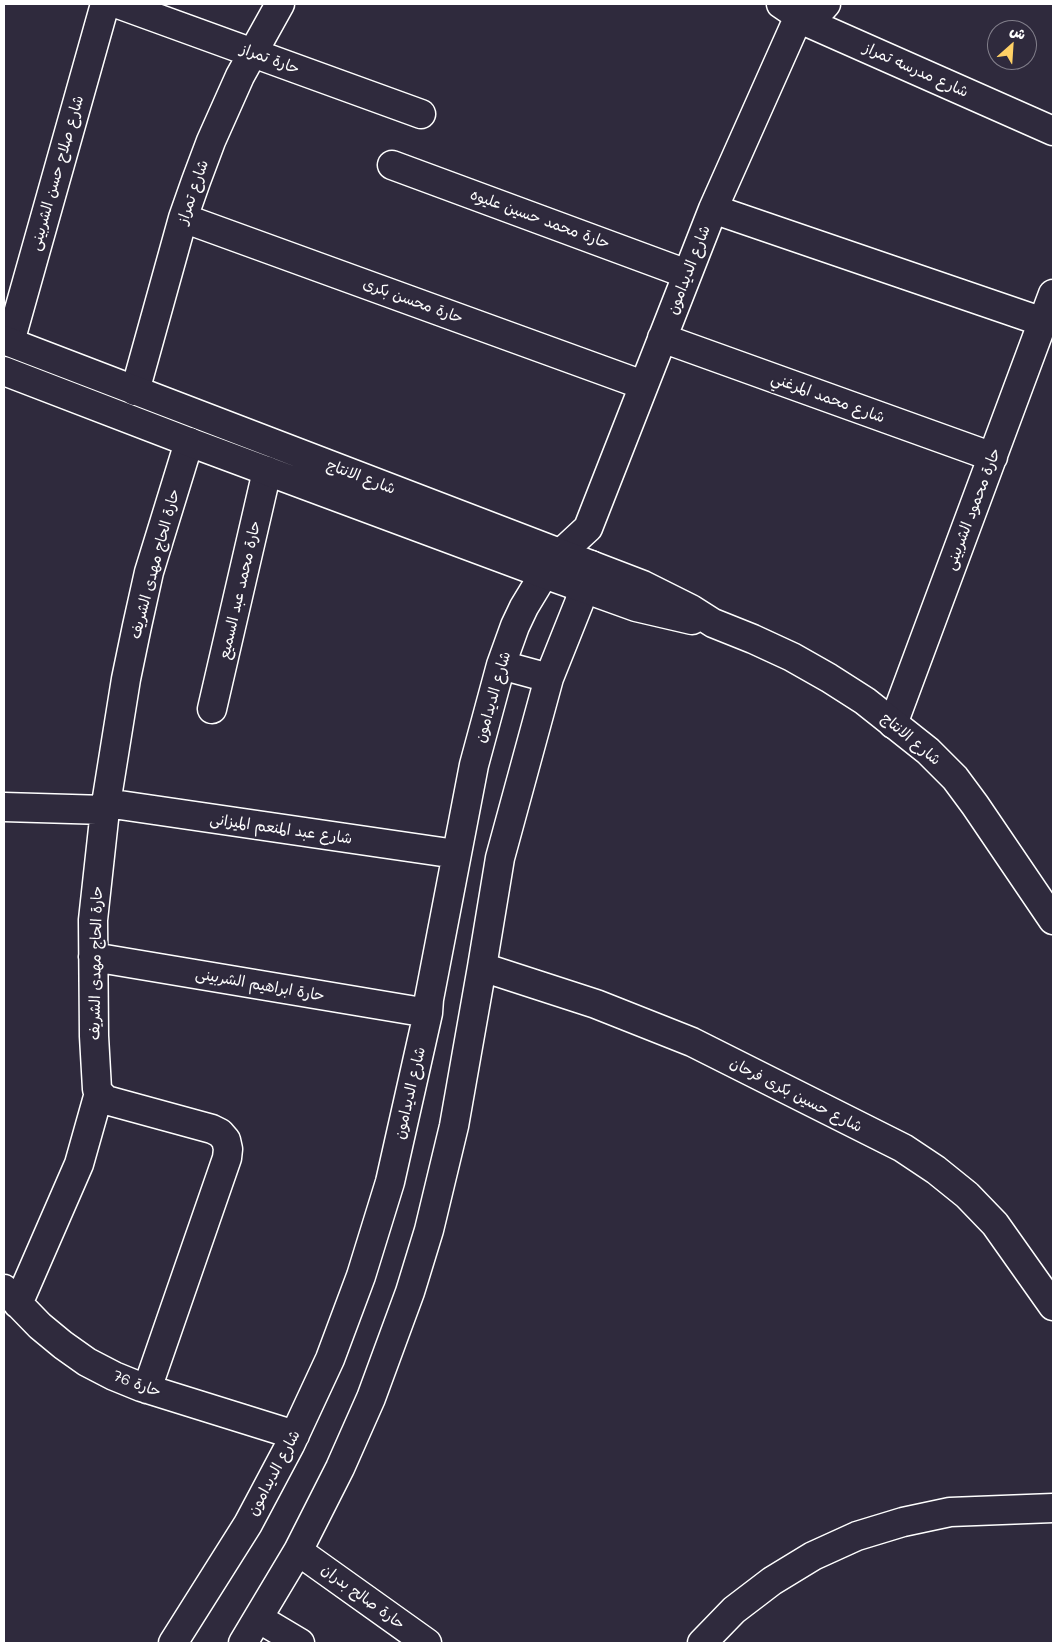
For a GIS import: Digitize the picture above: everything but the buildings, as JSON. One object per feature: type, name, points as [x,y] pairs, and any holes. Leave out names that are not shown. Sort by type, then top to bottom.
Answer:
[{"type":"street","name":"شارع صلاح حسن الشربينى","points":[[7,341],[105,4]]},
{"type":"street","name":"حارة تمراز","points":[[118,4],[421,114]]},
{"type":"street","name":"شارع تمراز","points":[[135,391],[184,218],[211,141],[252,53],[280,4]]},
{"type":"street","name":"شارع مدرسه تمراز","points":[[804,12],[1053,131]]},
{"type":"street","name":"شارع الديدامون","points":[[173,1643],[248,1524],[295,1435],[330,1359],[361,1276],[390,1182],[428,1014],[429,999],[474,765],[501,665],[515,626],[524,607],[552,564],[588,528],[713,209],[804,12]]},
{"type":"street","name":"حارة محمد حسين عليوه","points":[[392,165],[687,274]]},
{"type":"street","points":[[713,209],[1043,322]]},
{"type":"street","name":"حارة محسن بكرى","points":[[184,218],[643,385]]},
{"type":"street","name":"حارة محمود الشربينى","points":[[893,724],[1053,294]]},
{"type":"street","name":"شارع محمد المرغني","points":[[662,338],[993,457]]},
{"type":"street","name":"شارع الانتاج","points":[[7,341],[135,391],[552,564]]},
{"type":"street","name":"شارع الانتاج","points":[[4,371],[267,471],[588,576],[651,589],[713,623],[792,657],[865,701],[928,751],[955,778],[981,813],[1053,920]]},
{"type":"street","name":"حارة الحاج مهدى الشريف","points":[[99,1093],[97,1089],[94,1036],[93,920],[106,807],[126,679],[139,617],[152,563],[189,442]]},
{"type":"street","name":"حارة محمد عبد السميع","points":[[212,709],[267,471]]},
{"type":"street","name":"شارع الديدامون","points":[[243,1643],[298,1551],[340,1468],[368,1406],[410,1292],[429,1230],[454,1126],[500,858],[549,678],[588,576],[592,548],[588,528]]},
{"type":"street","points":[[501,665],[549,678]]},
{"type":"street","name":"شارع عبد المنعم الميزانى","points":[[4,807],[19,809],[106,807],[456,854]]},
{"type":"street","name":"حارة ابراهيم الشربينى","points":[[93,957],[428,1014]]},
{"type":"street","name":"شارع حسين بكرى فرحان","points":[[482,967],[578,998],[692,1042],[903,1148],[936,1170],[967,1195],[995,1224],[1053,1306]]},
{"type":"street","points":[[11,1296],[79,1164],[99,1093],[106,1100],[212,1129],[220,1133],[226,1140],[227,1158],[147,1389]]},
{"type":"street","name":"حارة 76","points":[[11,1296],[40,1326],[62,1345],[87,1362],[114,1376],[147,1389],[295,1435]]},
{"type":"street","points":[[702,1643],[734,1610],[772,1581],[813,1556],[857,1536],[903,1522],[950,1512],[1053,1508]]},
{"type":"street","name":"حارة صالح بدران","points":[[298,1551],[428,1643]]},
{"type":"street","points":[[258,1618],[300,1643]]}]
